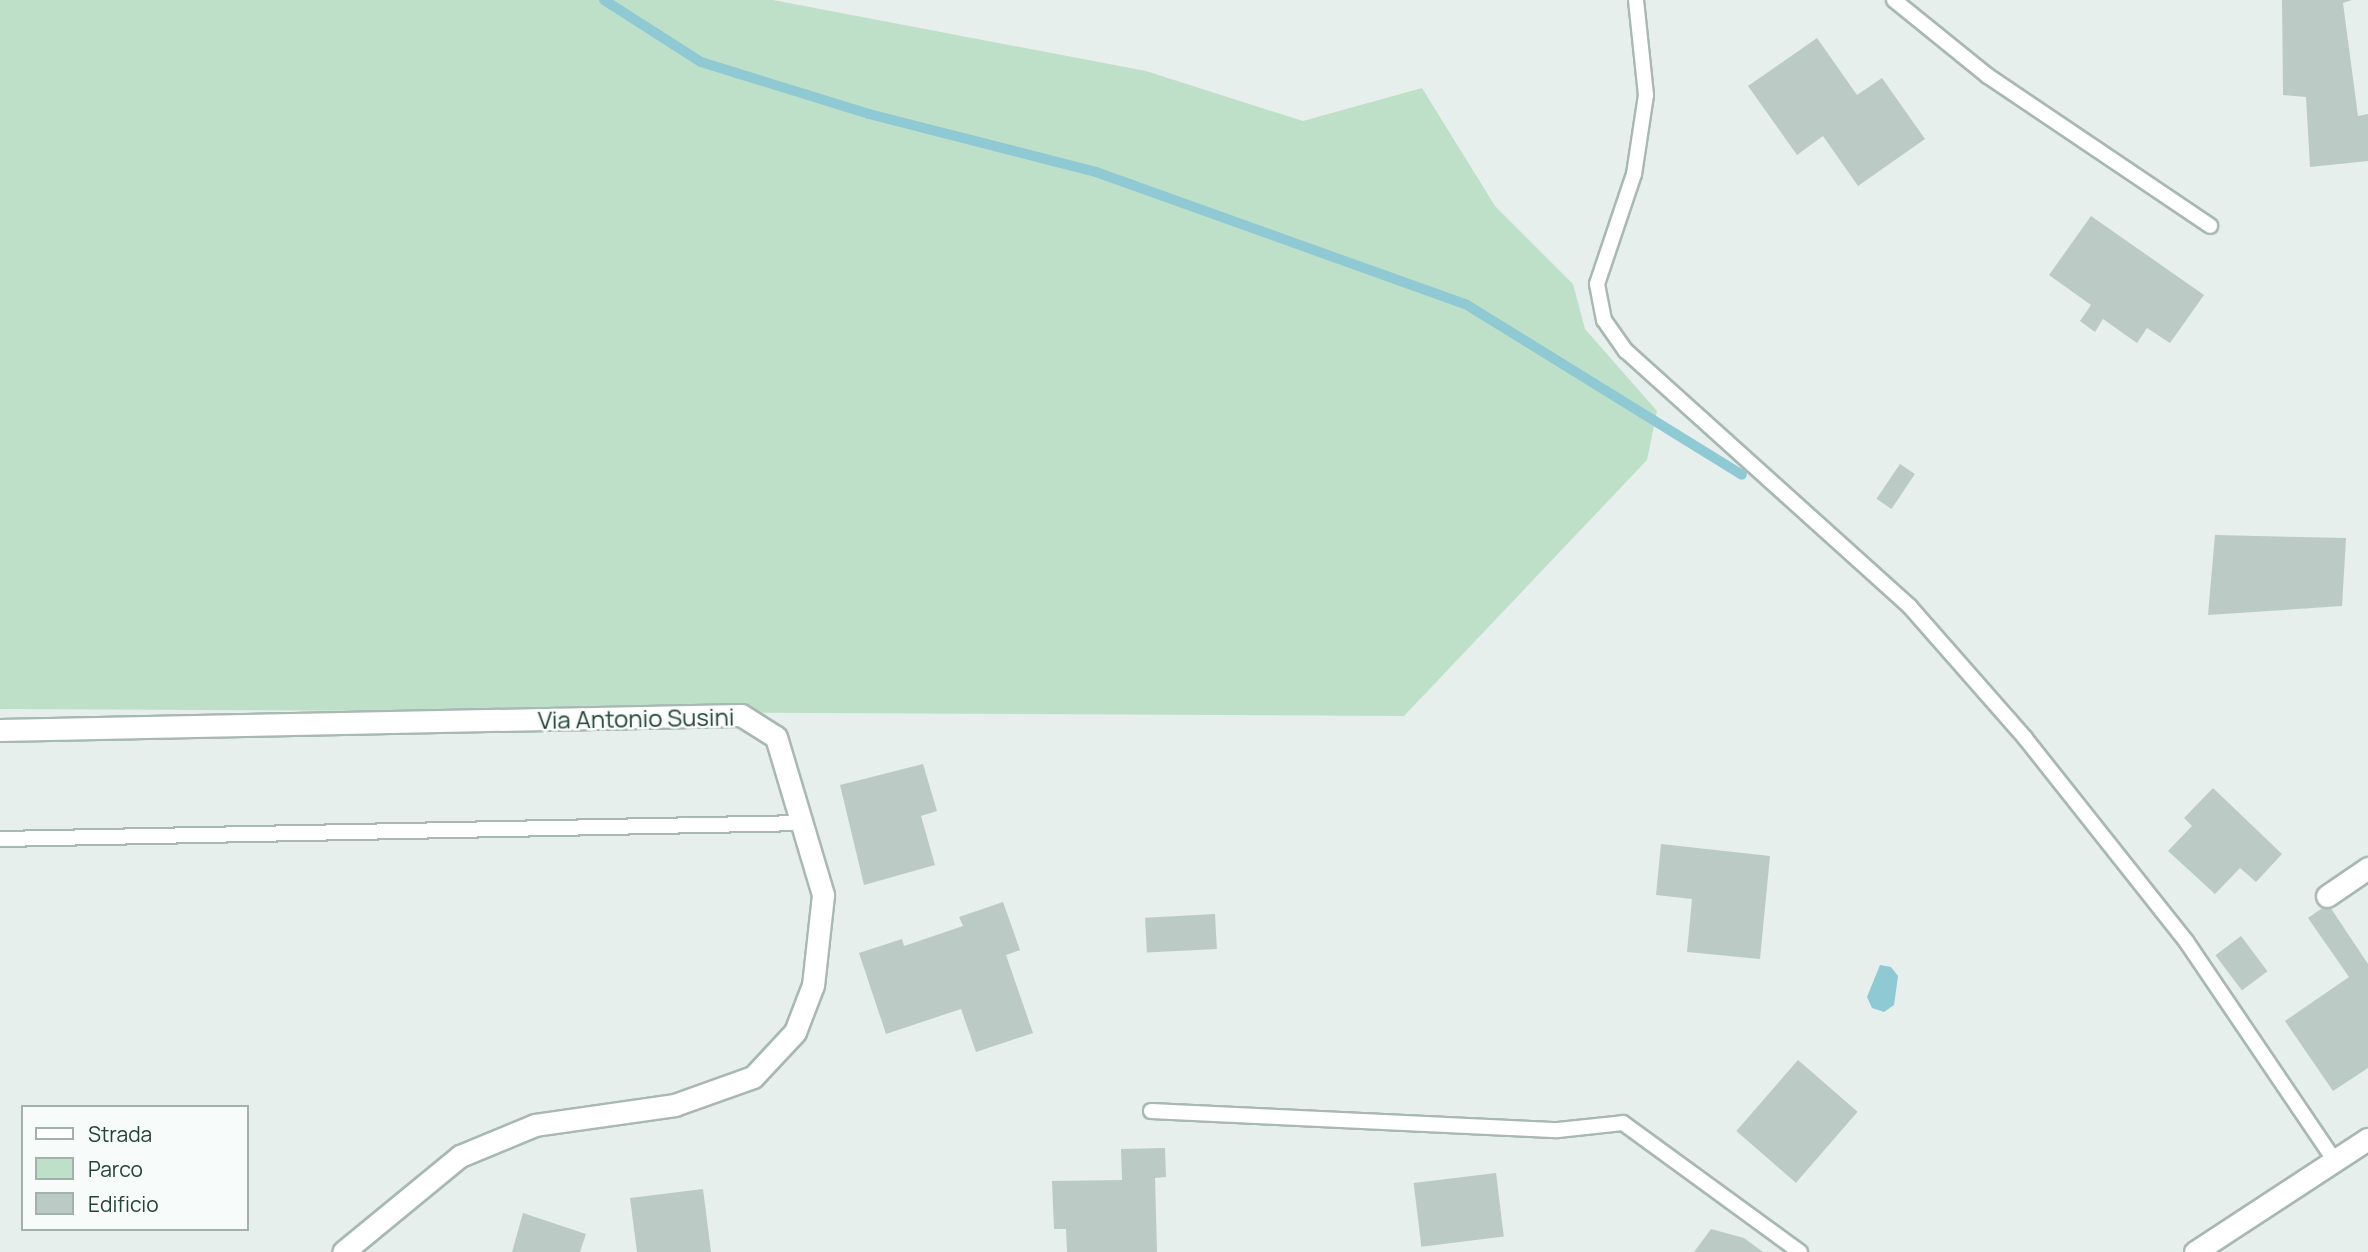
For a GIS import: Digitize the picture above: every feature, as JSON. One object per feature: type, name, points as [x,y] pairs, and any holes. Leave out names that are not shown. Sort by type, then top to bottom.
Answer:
[{"type":"street","name":"Via Antonio Susini","points":[[0,730],[741,715],[776,737],[823,895],[813,985],[795,1032],[754,1077],[675,1105],[536,1125],[460,1156],[343,1252]]},
{"type":"street","points":[[2327,896],[2368,867]]},
{"type":"street","points":[[2195,1252],[2368,1139]]},
{"type":"lane","points":[[1636,0],[1646,95],[1634,174],[1597,284],[1604,320],[1626,351],[1910,607],[2025,738],[2186,941],[2334,1160]]},
{"type":"lane","points":[[1894,0],[1988,76],[2210,226]]},
{"type":"lane","points":[[0,839],[801,823]]},
{"type":"lane","points":[[1151,1111],[1558,1130],[1623,1123],[1800,1252]]},
{"type":"green space","points":[[0,0],[773,0],[1146,71],[1303,121],[1422,88],[1495,206],[1573,284],[1585,329],[1657,411],[1647,460],[1404,716],[0,709]]},
{"type":"water","points":[[1880,965],[1891,967],[1898,976],[1894,1005],[1884,1012],[1872,1008],[1867,997]]},
{"type":"building","points":[[2282,0],[2352,0],[2343,3],[2358,116],[2368,114],[2368,161],[2310,167],[2306,97],[2283,95]]},
{"type":"building","points":[[1817,38],[1857,95],[1882,78],[1925,139],[1858,186],[1823,136],[1797,155],[1748,86]]},
{"type":"building","points":[[2091,216],[2204,295],[2170,343],[2147,328],[2137,343],[2103,319],[2095,332],[2080,321],[2091,305],[2049,275]]},
{"type":"building","points":[[1900,464],[1915,474],[1891,509],[1877,499]]},
{"type":"building","points":[[2215,535],[2346,538],[2342,606],[2208,615]]},
{"type":"building","points":[[923,764],[937,811],[921,816],[935,865],[864,885],[840,785]]},
{"type":"building","points":[[2213,788],[2282,854],[2256,882],[2240,868],[2215,894],[2168,851],[2192,826],[2184,818]]},
{"type":"building","points":[[1661,844],[1770,856],[1760,959],[1687,952],[1692,899],[1656,895]]},
{"type":"building","points":[[1003,902],[1020,950],[1006,955],[1033,1033],[976,1052],[961,1009],[886,1034],[859,953],[902,939],[904,946],[963,926],[959,917]]},
{"type":"building","points":[[2328,904],[2368,964],[2368,1068],[2333,1091],[2285,1021],[2349,977],[2308,918]]},
{"type":"building","points":[[1215,914],[1217,949],[1147,953],[1145,918]]},
{"type":"building","points":[[2241,936],[2267,971],[2242,990],[2215,955]]},
{"type":"building","points":[[1798,1060],[1858,1112],[1796,1183],[1736,1131]]},
{"type":"building","points":[[1165,1148],[1166,1177],[1155,1178],[1157,1252],[1067,1252],[1066,1229],[1054,1229],[1052,1181],[1122,1180],[1121,1149]]},
{"type":"building","points":[[1496,1173],[1504,1237],[1421,1247],[1414,1183]]},
{"type":"building","points":[[703,1189],[711,1252],[637,1252],[630,1198]]},
{"type":"building","points":[[523,1213],[586,1234],[580,1252],[512,1252]]},
{"type":"building","points":[[1711,1229],[1744,1238],[1763,1252],[1694,1252]]},
{"type":"waterway","points":[[604,0],[701,62],[869,114],[1096,172],[1467,305],[1742,475]]}]
